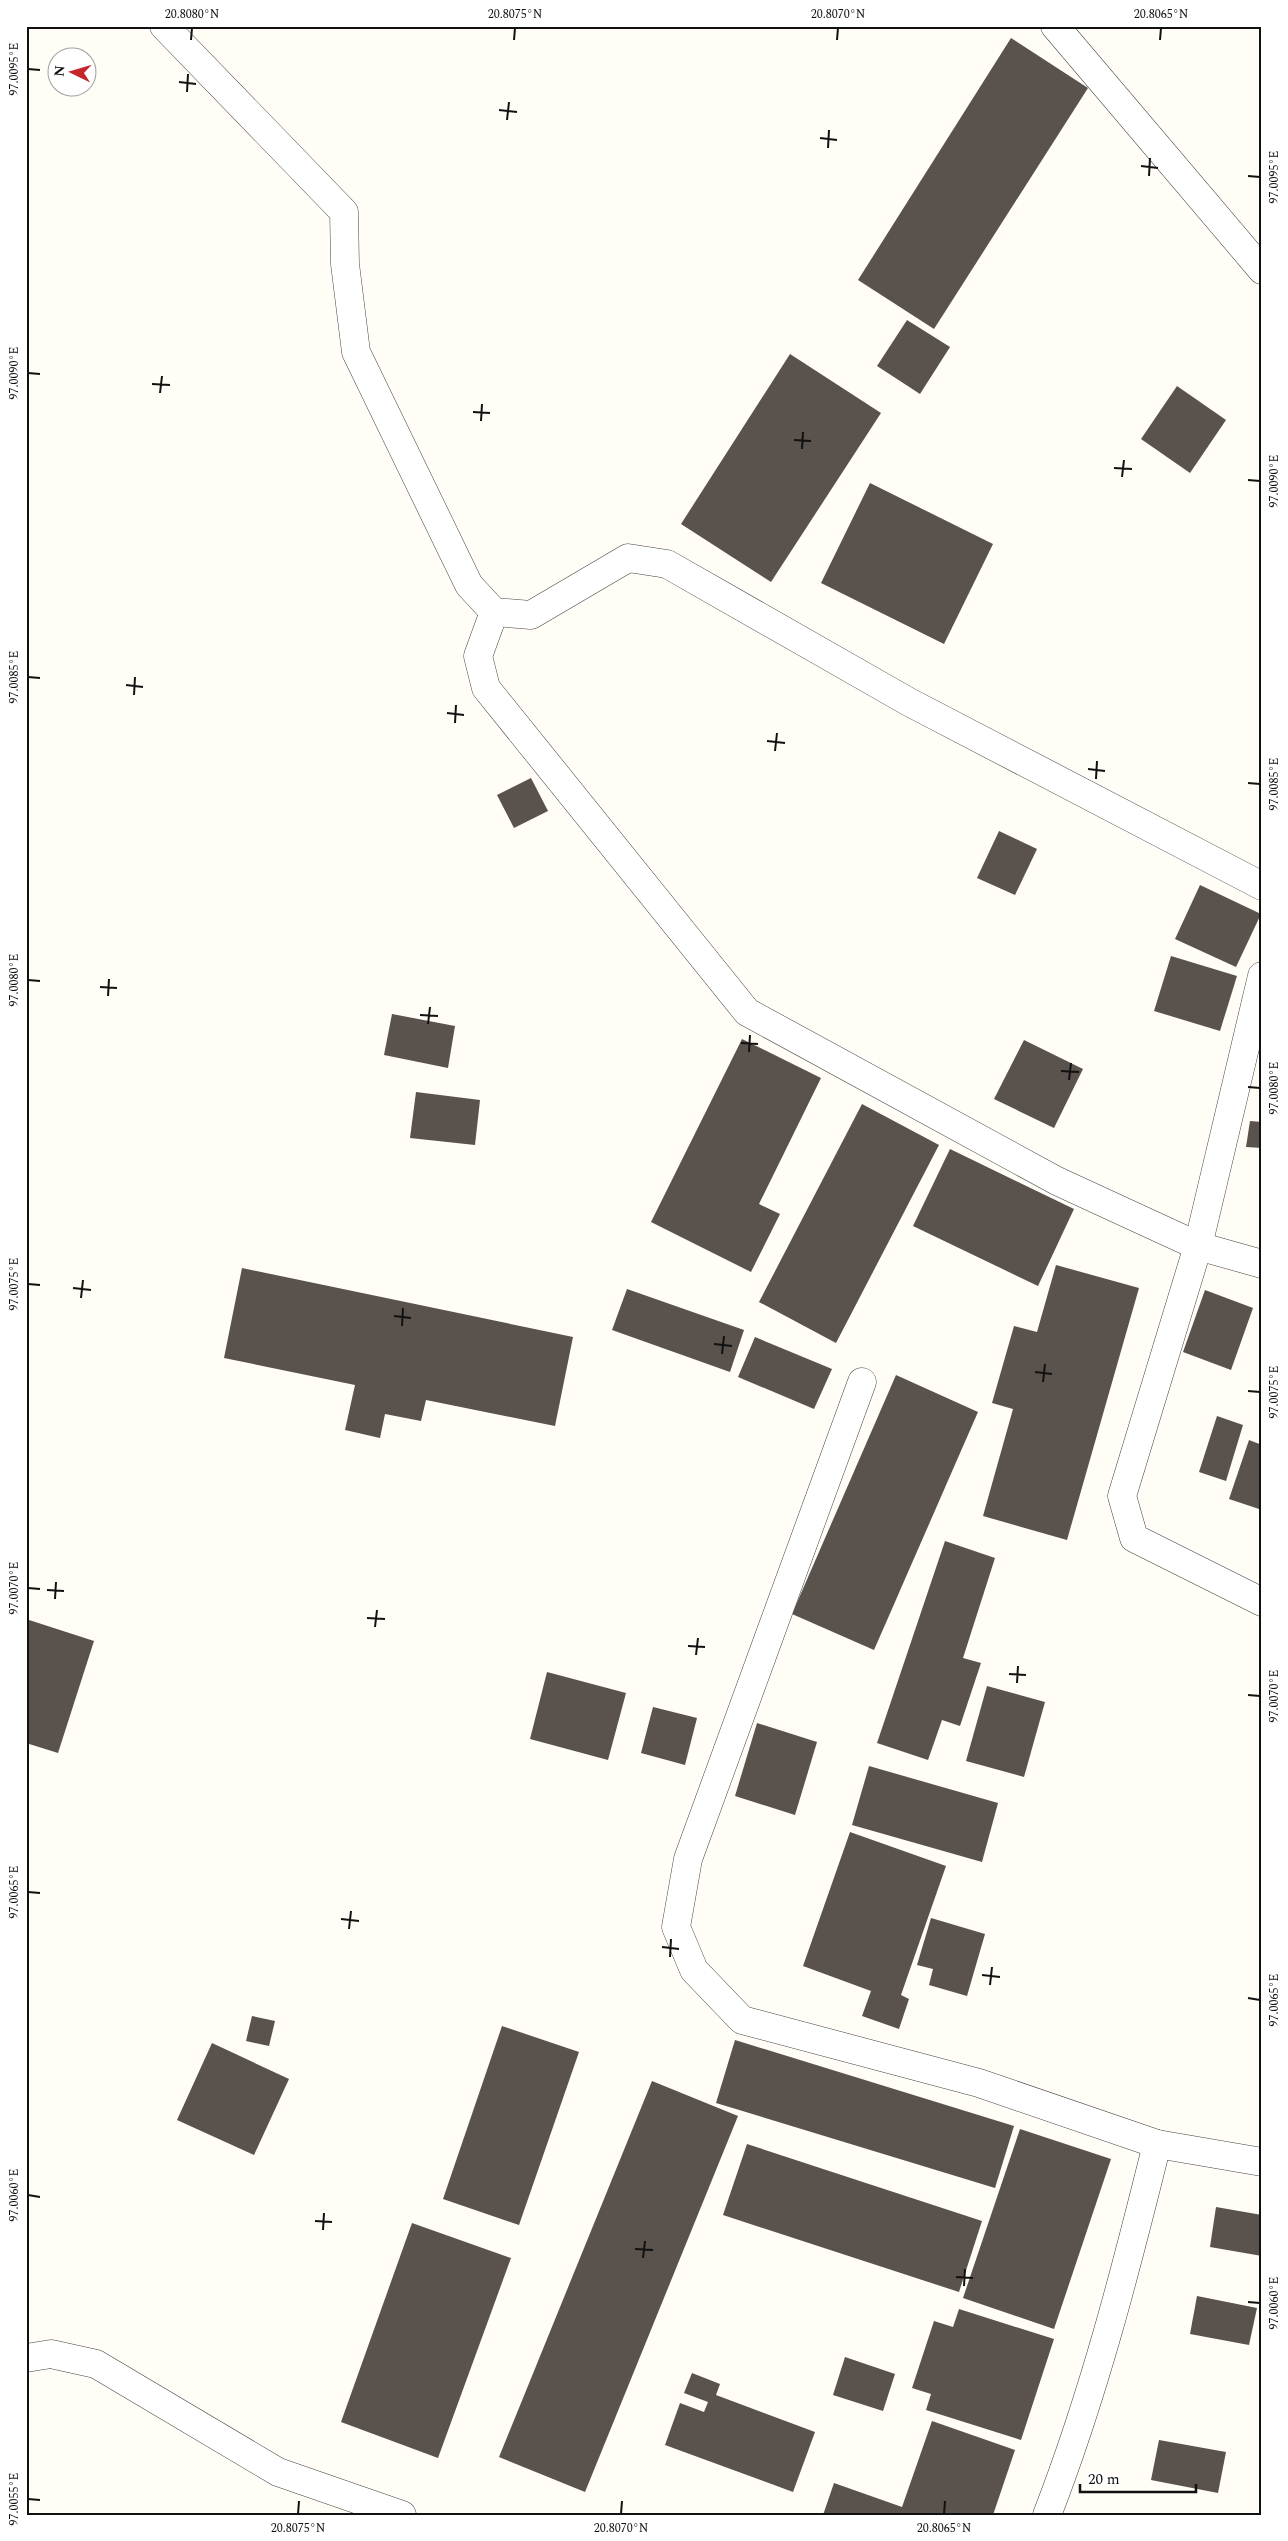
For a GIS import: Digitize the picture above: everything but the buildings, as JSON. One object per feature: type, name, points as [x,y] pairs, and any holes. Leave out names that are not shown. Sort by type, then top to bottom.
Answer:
[{"type":"street","points":[[164,26],[344,212],[345,264],[356,352],[468,585],[494,612],[531,615],[628,558],[667,564],[909,702],[1262,886]]},
{"type":"street","points":[[1055,26],[1262,270]]},
{"type":"street","points":[[494,612],[478,656],[486,688],[747,1012],[1057,1181],[1198,1246],[1262,1264]]},
{"type":"street","points":[[1262,976],[1198,1246],[1122,1496],[1134,1538],[1262,1602]]},
{"type":"street","points":[[862,1382],[688,1859],[676,1926],[694,1970],[742,2020],[979,2083],[1157,2144],[1262,2162]]},
{"type":"street","points":[[1047,2515],[1077,2436],[1130,2255],[1157,2144]]},
{"type":"street","points":[[26,2358],[52,2354],[96,2364],[278,2472],[402,2515]]}]
